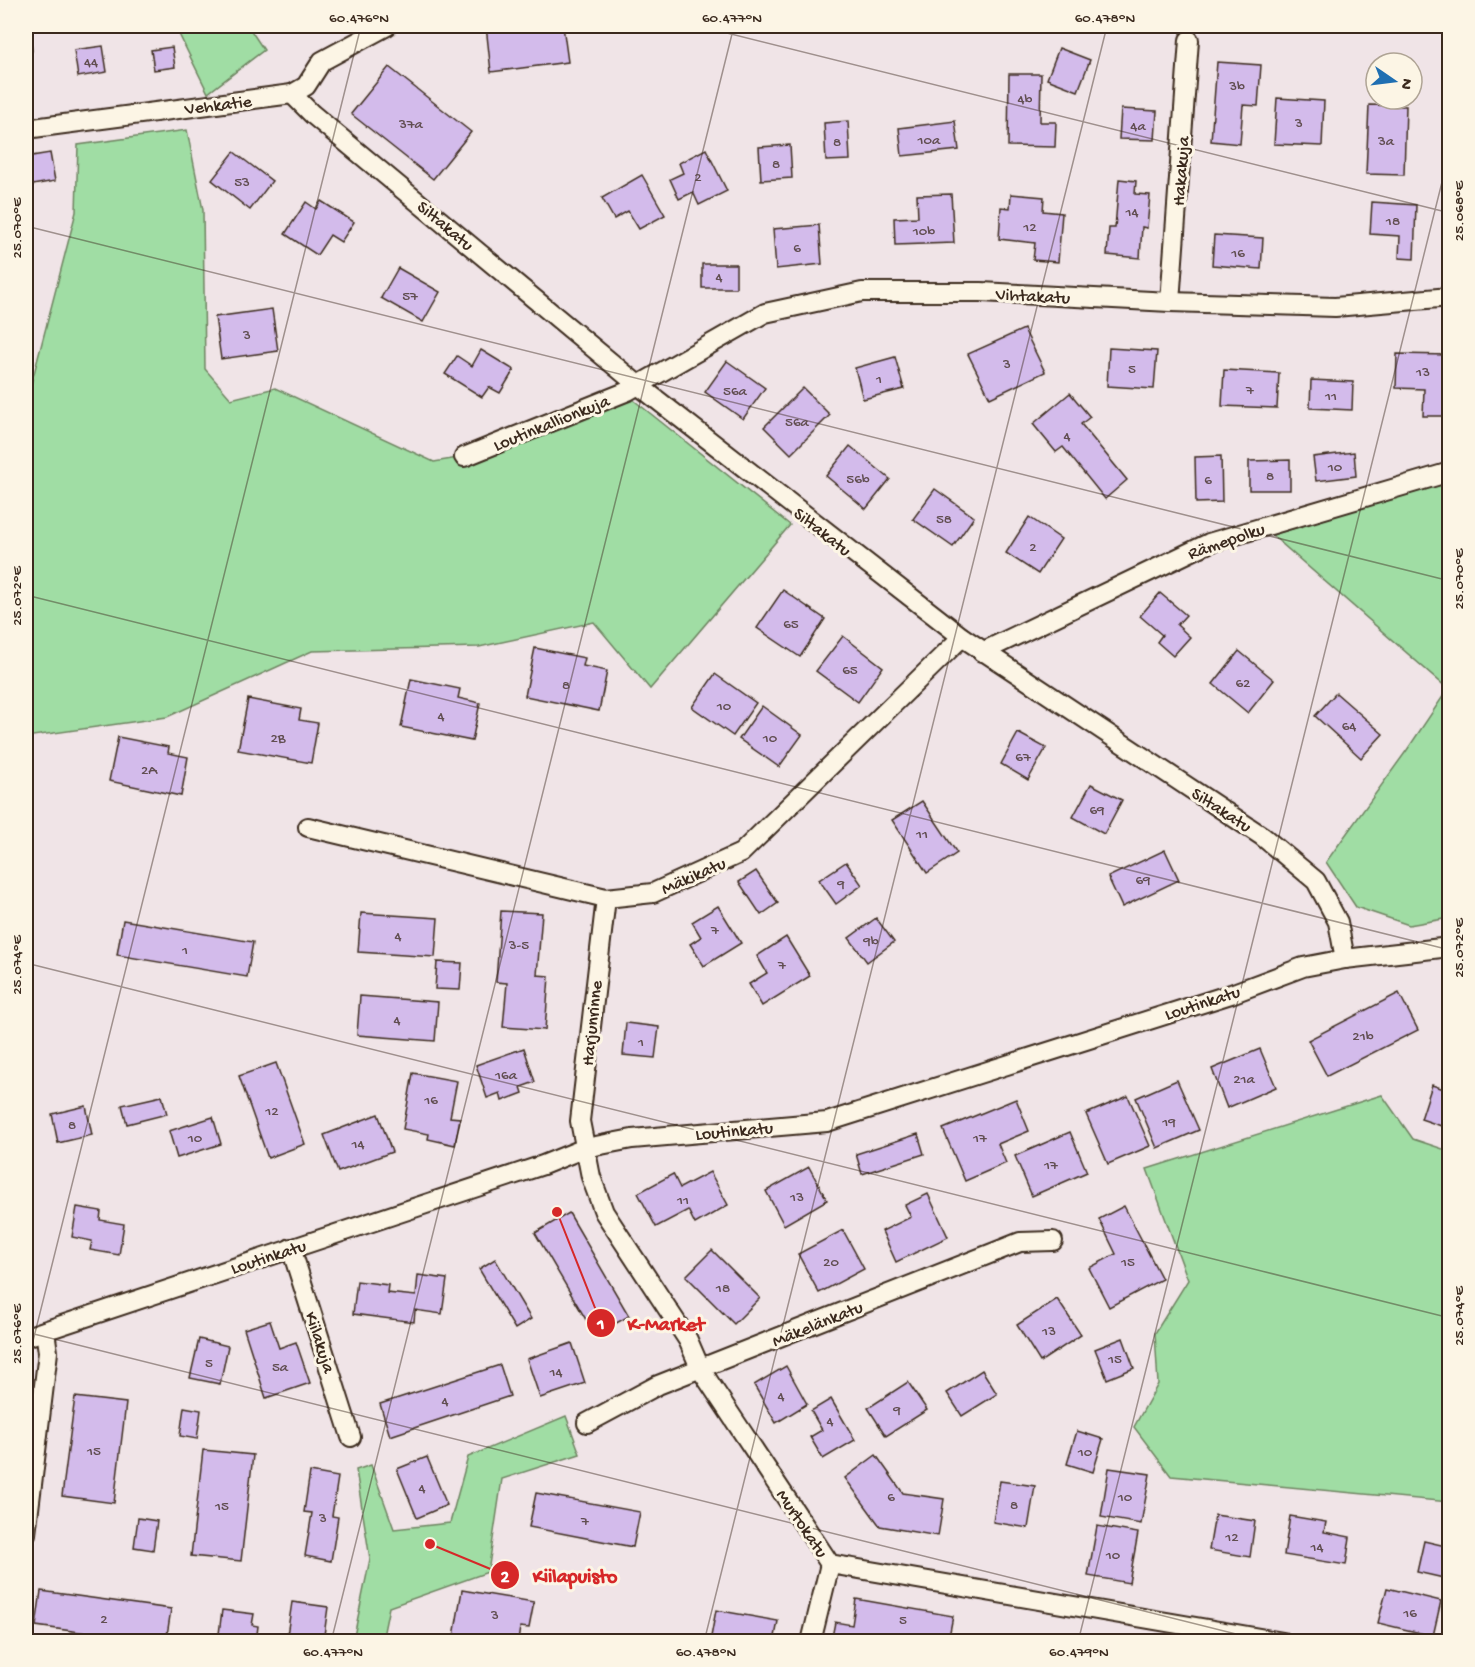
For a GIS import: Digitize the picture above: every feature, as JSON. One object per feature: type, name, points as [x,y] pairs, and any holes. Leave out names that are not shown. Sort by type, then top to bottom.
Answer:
[{"type":"street","points":[[292,94],[306,86],[322,61],[387,26]]},
{"type":"street","name":"Hakakuja","points":[[1170,302],[1189,40]]},
{"type":"street","name":"Vehkatie","points":[[26,129],[292,94]]},
{"type":"street","name":"Siltakatu","points":[[292,94],[312,114],[638,385],[962,637],[1262,836],[1316,881],[1338,922],[1345,958]]},
{"type":"street","name":"Vihtakatu","points":[[638,385],[765,314],[861,292],[981,292],[1170,302],[1335,307],[1449,297]]},
{"type":"street","name":"Loutinkallionkuja","points":[[464,457],[638,385]]},
{"type":"street","name":"Rämepolku","points":[[982,652],[1209,543],[1449,472]]},
{"type":"street","name":"Mäkikatu","points":[[308,828],[606,898],[654,893],[741,854],[962,637]]},
{"type":"street","name":"Harjunrinne","points":[[585,1148],[580,1121],[606,898]]},
{"type":"street","name":"Loutinkatu","points":[[26,1338],[543,1165],[585,1148],[632,1138],[827,1122],[1231,994],[1278,974],[1345,958],[1449,947]]},
{"type":"street","name":"Murtokatu","points":[[585,1148],[591,1178],[604,1212],[688,1340],[701,1370],[830,1564],[1283,1641]]},
{"type":"street","name":"Mäkelänkatu","points":[[587,1423],[658,1385],[701,1370],[1020,1242],[1053,1241]]},
{"type":"street","name":"Kiilakuja","points":[[291,1248],[351,1437]]},
{"type":"street","points":[[26,1534],[48,1353],[45,1331]]},
{"type":"street","points":[[811,1641],[830,1564]]},
{"type":"green space","points":[[175,26],[248,26],[264,50],[208,93]]},
{"type":"green space","points":[[187,130],[203,210],[205,369],[231,399],[275,388],[434,462],[464,457],[626,394],[790,525],[650,689],[594,622],[479,647],[312,651],[167,717],[26,737],[26,404],[76,212],[78,145]]},
{"type":"green space","points":[[1449,481],[1449,918],[1409,925],[1356,907],[1326,862],[1448,689],[1272,535]]},
{"type":"green space","points":[[1382,1095],[1413,1139],[1449,1151],[1449,1502],[1171,1476],[1134,1427],[1158,1384],[1155,1333],[1188,1280],[1147,1169]]},
{"type":"green space","points":[[566,1416],[580,1454],[502,1479],[488,1572],[389,1607],[382,1641],[353,1641],[370,1559],[356,1470],[371,1465],[394,1529],[450,1523],[468,1457]]},
{"type":"building","points":[[26,26],[29,26],[32,51],[26,52]]},
{"type":"building","points":[[486,26],[563,26],[568,62],[491,72]]},
{"type":"building","points":[[103,46],[107,72],[78,77],[74,50]]},
{"type":"building","points":[[172,47],[175,67],[154,70],[151,50]]},
{"type":"building","points":[[1059,48],[1090,60],[1078,91],[1047,79]]},
{"type":"building","points":[[1217,62],[1261,65],[1258,106],[1243,105],[1240,144],[1211,141]]},
{"type":"building","points":[[389,67],[471,132],[433,179],[351,114]]},
{"type":"building","points":[[1009,74],[1041,74],[1040,122],[1056,122],[1055,147],[1008,146]]},
{"type":"building","points":[[1277,98],[1324,101],[1322,146],[1274,144]]},
{"type":"building","points":[[1121,109],[1157,111],[1155,140],[1119,139]]},
{"type":"building","points":[[1369,111],[1406,111],[1404,175],[1366,174]]},
{"type":"building","points":[[1447,117],[1450,117],[1450,146],[1445,146]]},
{"type":"building","points":[[848,121],[850,160],[826,161],[824,123]]},
{"type":"building","points":[[955,121],[959,150],[902,156],[899,128]]},
{"type":"building","points":[[790,145],[792,178],[761,180],[759,147]]},
{"type":"building","points":[[706,149],[727,191],[699,205],[693,192],[679,199],[670,179],[683,173],[679,163]]},
{"type":"building","points":[[234,152],[272,181],[250,210],[212,180]]},
{"type":"building","points":[[50,153],[55,181],[27,186],[26,157]]},
{"type":"building","points":[[642,175],[665,215],[639,229],[628,211],[614,219],[602,198]]},
{"type":"building","points":[[1119,179],[1136,181],[1135,194],[1150,195],[1147,228],[1142,227],[1140,258],[1107,255],[1109,228],[1115,228]]},
{"type":"building","points":[[951,194],[954,243],[895,245],[894,218],[918,217],[917,195]]},
{"type":"building","points":[[1011,194],[1044,197],[1043,211],[1062,213],[1058,262],[1033,260],[1035,243],[999,239],[1001,207],[1010,208]]},
{"type":"building","points":[[321,201],[354,222],[341,242],[330,235],[317,255],[285,234],[306,202],[316,209]]},
{"type":"building","points":[[1372,202],[1416,205],[1414,259],[1399,258],[1400,236],[1370,234]]},
{"type":"building","points":[[819,225],[822,264],[776,269],[773,229]]},
{"type":"building","points":[[1214,235],[1263,238],[1261,269],[1212,265]]},
{"type":"building","points":[[702,264],[736,264],[736,288],[702,288]]},
{"type":"building","points":[[398,268],[440,292],[423,322],[381,298]]},
{"type":"building","points":[[272,309],[278,351],[221,359],[215,317]]},
{"type":"building","points":[[1024,329],[1045,372],[990,398],[968,354]]},
{"type":"building","points":[[1109,348],[1157,351],[1154,389],[1107,386]]},
{"type":"building","points":[[481,350],[514,370],[500,393],[489,387],[482,397],[445,374],[457,356],[472,366]]},
{"type":"building","points":[[1397,354],[1449,355],[1448,416],[1423,416],[1424,389],[1396,388]]},
{"type":"building","points":[[895,357],[904,389],[863,399],[855,368]]},
{"type":"building","points":[[727,361],[765,388],[743,419],[705,392]]},
{"type":"building","points":[[1224,370],[1279,373],[1277,408],[1222,406]]},
{"type":"building","points":[[1311,380],[1353,382],[1352,410],[1310,408]]},
{"type":"building","points":[[803,388],[830,415],[791,454],[764,427]]},
{"type":"building","points":[[1070,393],[1090,417],[1081,424],[1127,480],[1105,499],[1063,447],[1056,452],[1033,424]]},
{"type":"building","points":[[850,446],[890,479],[866,509],[826,476]]},
{"type":"building","points":[[1354,452],[1356,476],[1316,481],[1313,457]]},
{"type":"building","points":[[1221,456],[1222,502],[1196,503],[1195,457]]},
{"type":"building","points":[[1290,460],[1290,490],[1249,490],[1249,461]]},
{"type":"building","points":[[935,489],[974,517],[953,547],[913,519]]},
{"type":"building","points":[[1029,517],[1061,539],[1038,574],[1006,553]]},
{"type":"building","points":[[783,590],[825,619],[800,657],[757,628]]},
{"type":"building","points":[[1160,593],[1186,615],[1177,625],[1190,637],[1173,656],[1157,642],[1162,635],[1140,616]]},
{"type":"building","points":[[843,636],[883,667],[858,702],[816,671]]},
{"type":"building","points":[[535,648],[585,658],[583,666],[607,671],[599,711],[525,696]]},
{"type":"building","points":[[1239,651],[1274,680],[1248,713],[1213,684]]},
{"type":"building","points":[[715,674],[756,703],[733,736],[692,707]]},
{"type":"building","points":[[411,679],[460,689],[458,698],[480,703],[472,741],[401,727]]},
{"type":"building","points":[[1336,693],[1383,734],[1361,758],[1315,716]]},
{"type":"building","points":[[248,699],[301,709],[299,720],[318,723],[311,763],[238,750]]},
{"type":"building","points":[[762,706],[802,735],[779,767],[739,739]]},
{"type":"building","points":[[1018,733],[1046,748],[1028,780],[1001,764]]},
{"type":"building","points":[[118,737],[169,747],[168,753],[188,757],[181,796],[109,781]]},
{"type":"building","points":[[1091,784],[1122,800],[1104,834],[1073,817]]},
{"type":"building","points":[[922,801],[957,853],[927,873],[892,820]]},
{"type":"building","points":[[1165,850],[1179,880],[1122,907],[1108,877]]},
{"type":"building","points":[[846,862],[862,885],[836,904],[819,880]]},
{"type":"building","points":[[756,871],[778,903],[761,915],[739,882]]},
{"type":"building","points":[[718,906],[741,943],[704,966],[690,944],[701,937],[692,922]]},
{"type":"building","points":[[501,911],[542,913],[537,975],[549,976],[545,1030],[503,1027],[507,983],[496,982]]},
{"type":"building","points":[[361,913],[438,918],[435,957],[358,952]]},
{"type":"building","points":[[876,918],[894,942],[867,962],[849,938]]},
{"type":"building","points":[[123,920],[253,942],[247,977],[117,955]]},
{"type":"building","points":[[786,937],[810,976],[762,1006],[749,984],[767,973],[757,956]]},
{"type":"building","points":[[437,962],[462,963],[460,990],[435,989]]},
{"type":"building","points":[[1399,993],[1418,1030],[1327,1076],[1308,1040]]},
{"type":"building","points":[[360,996],[438,1002],[435,1041],[357,1035]]},
{"type":"building","points":[[626,1023],[659,1027],[655,1058],[623,1055]]},
{"type":"building","points":[[524,1048],[535,1082],[521,1087],[523,1093],[502,1101],[500,1093],[487,1098],[476,1065]]},
{"type":"building","points":[[1260,1049],[1276,1087],[1227,1108],[1212,1069]]},
{"type":"building","points":[[276,1063],[305,1144],[268,1158],[239,1076]]},
{"type":"building","points":[[413,1073],[457,1081],[450,1117],[460,1118],[455,1145],[428,1139],[429,1134],[403,1129]]},
{"type":"building","points":[[1177,1080],[1199,1130],[1157,1148],[1136,1098]]},
{"type":"building","points":[[1432,1085],[1450,1091],[1450,1129],[1421,1119]]},
{"type":"building","points":[[162,1096],[167,1114],[127,1124],[122,1105]]},
{"type":"building","points":[[1128,1096],[1150,1146],[1108,1164],[1086,1114]]},
{"type":"building","points":[[1016,1099],[1029,1131],[998,1144],[1006,1163],[965,1181],[943,1129]]},
{"type":"building","points":[[86,1106],[92,1135],[58,1143],[52,1114]]},
{"type":"building","points":[[378,1114],[392,1152],[338,1172],[324,1135]]},
{"type":"building","points":[[213,1117],[221,1144],[177,1158],[169,1131]]},
{"type":"building","points":[[1070,1132],[1087,1172],[1032,1196],[1015,1156]]},
{"type":"building","points":[[918,1134],[924,1154],[862,1174],[856,1154]]},
{"type":"building","points":[[809,1167],[827,1200],[784,1225],[766,1191]]},
{"type":"building","points":[[710,1172],[728,1205],[695,1224],[688,1210],[656,1227],[638,1193],[673,1174],[680,1188]]},
{"type":"building","points":[[928,1194],[948,1237],[896,1262],[882,1231],[911,1217],[905,1205]]},
{"type":"building","points":[[1124,1206],[1162,1279],[1109,1307],[1089,1268],[1116,1254],[1099,1219]]},
{"type":"building","points":[[77,1207],[101,1211],[100,1220],[124,1224],[119,1255],[90,1250],[92,1241],[72,1237]]},
{"type":"building","points":[[569,1213],[629,1316],[595,1335],[535,1233]]},
{"type":"building","points":[[843,1230],[864,1269],[819,1293],[798,1254]]},
{"type":"building","points":[[712,1250],[760,1298],[734,1324],[686,1276]]},
{"type":"building","points":[[495,1259],[531,1319],[515,1329],[479,1269]]},
{"type":"building","points":[[418,1275],[447,1279],[442,1314],[415,1310],[414,1322],[353,1314],[357,1281],[388,1285],[387,1293],[416,1296]]},
{"type":"building","points":[[1057,1299],[1081,1335],[1040,1362],[1017,1325]]},
{"type":"building","points":[[270,1321],[279,1348],[296,1342],[310,1383],[266,1398],[244,1329]]},
{"type":"building","points":[[1123,1338],[1134,1368],[1107,1379],[1095,1349]]},
{"type":"building","points":[[199,1339],[228,1346],[220,1384],[190,1378]]},
{"type":"building","points":[[572,1343],[585,1383],[540,1398],[527,1359]]},
{"type":"building","points":[[500,1365],[510,1396],[390,1436],[380,1404]]},
{"type":"building","points":[[786,1366],[807,1404],[776,1423],[754,1385]]},
{"type":"building","points":[[982,1370],[997,1394],[962,1416],[947,1393]]},
{"type":"building","points":[[908,1382],[927,1410],[886,1436],[868,1408]]},
{"type":"building","points":[[75,1397],[126,1403],[114,1503],[62,1496]]},
{"type":"building","points":[[831,1399],[855,1440],[823,1459],[810,1437],[822,1430],[811,1411]]},
{"type":"building","points":[[184,1407],[201,1410],[197,1439],[180,1436]]},
{"type":"building","points":[[1077,1431],[1103,1439],[1093,1472],[1067,1464]]},
{"type":"building","points":[[203,1450],[253,1455],[241,1561],[191,1556]]},
{"type":"building","points":[[876,1455],[903,1493],[944,1499],[938,1536],[880,1526],[845,1478]]},
{"type":"building","points":[[427,1457],[447,1505],[417,1518],[397,1469]]},
{"type":"building","points":[[1109,1468],[1150,1474],[1141,1524],[1101,1517]]},
{"type":"building","points":[[310,1472],[338,1477],[332,1516],[338,1517],[331,1561],[305,1556],[312,1513],[304,1512]]},
{"type":"building","points":[[1000,1481],[1035,1486],[1028,1528],[993,1522]]},
{"type":"building","points":[[536,1493],[640,1512],[633,1547],[529,1527]]},
{"type":"building","points":[[1215,1515],[1255,1521],[1250,1557],[1209,1550]]},
{"type":"building","points":[[1290,1516],[1326,1522],[1324,1532],[1350,1537],[1346,1565],[1284,1555]]},
{"type":"building","points":[[138,1518],[157,1521],[153,1550],[134,1547]]},
{"type":"building","points":[[1097,1526],[1138,1533],[1129,1583],[1088,1576]]},
{"type":"building","points":[[1424,1541],[1450,1547],[1448,1579],[1417,1572]]},
{"type":"building","points":[[1387,1588],[1441,1601],[1433,1636],[1378,1623]]},
{"type":"building","points":[[462,1590],[534,1602],[529,1628],[520,1627],[518,1642],[453,1642]]},
{"type":"building","points":[[41,1591],[171,1609],[166,1642],[100,1642],[101,1635],[36,1626]]},
{"type":"building","points":[[856,1599],[953,1616],[948,1642],[905,1642],[870,1635],[869,1642],[831,1642],[835,1622],[852,1625]]},
{"type":"building","points":[[292,1602],[328,1607],[323,1642],[286,1642]]},
{"type":"building","points":[[222,1610],[254,1614],[252,1625],[258,1626],[256,1642],[218,1642]]},
{"type":"building","points":[[716,1610],[778,1621],[774,1642],[710,1642]]},
{"type":"place","name":"K-Market","points":[[557,1212]]},
{"type":"place","name":"Kiilapuisto","points":[[430,1544]]}]
